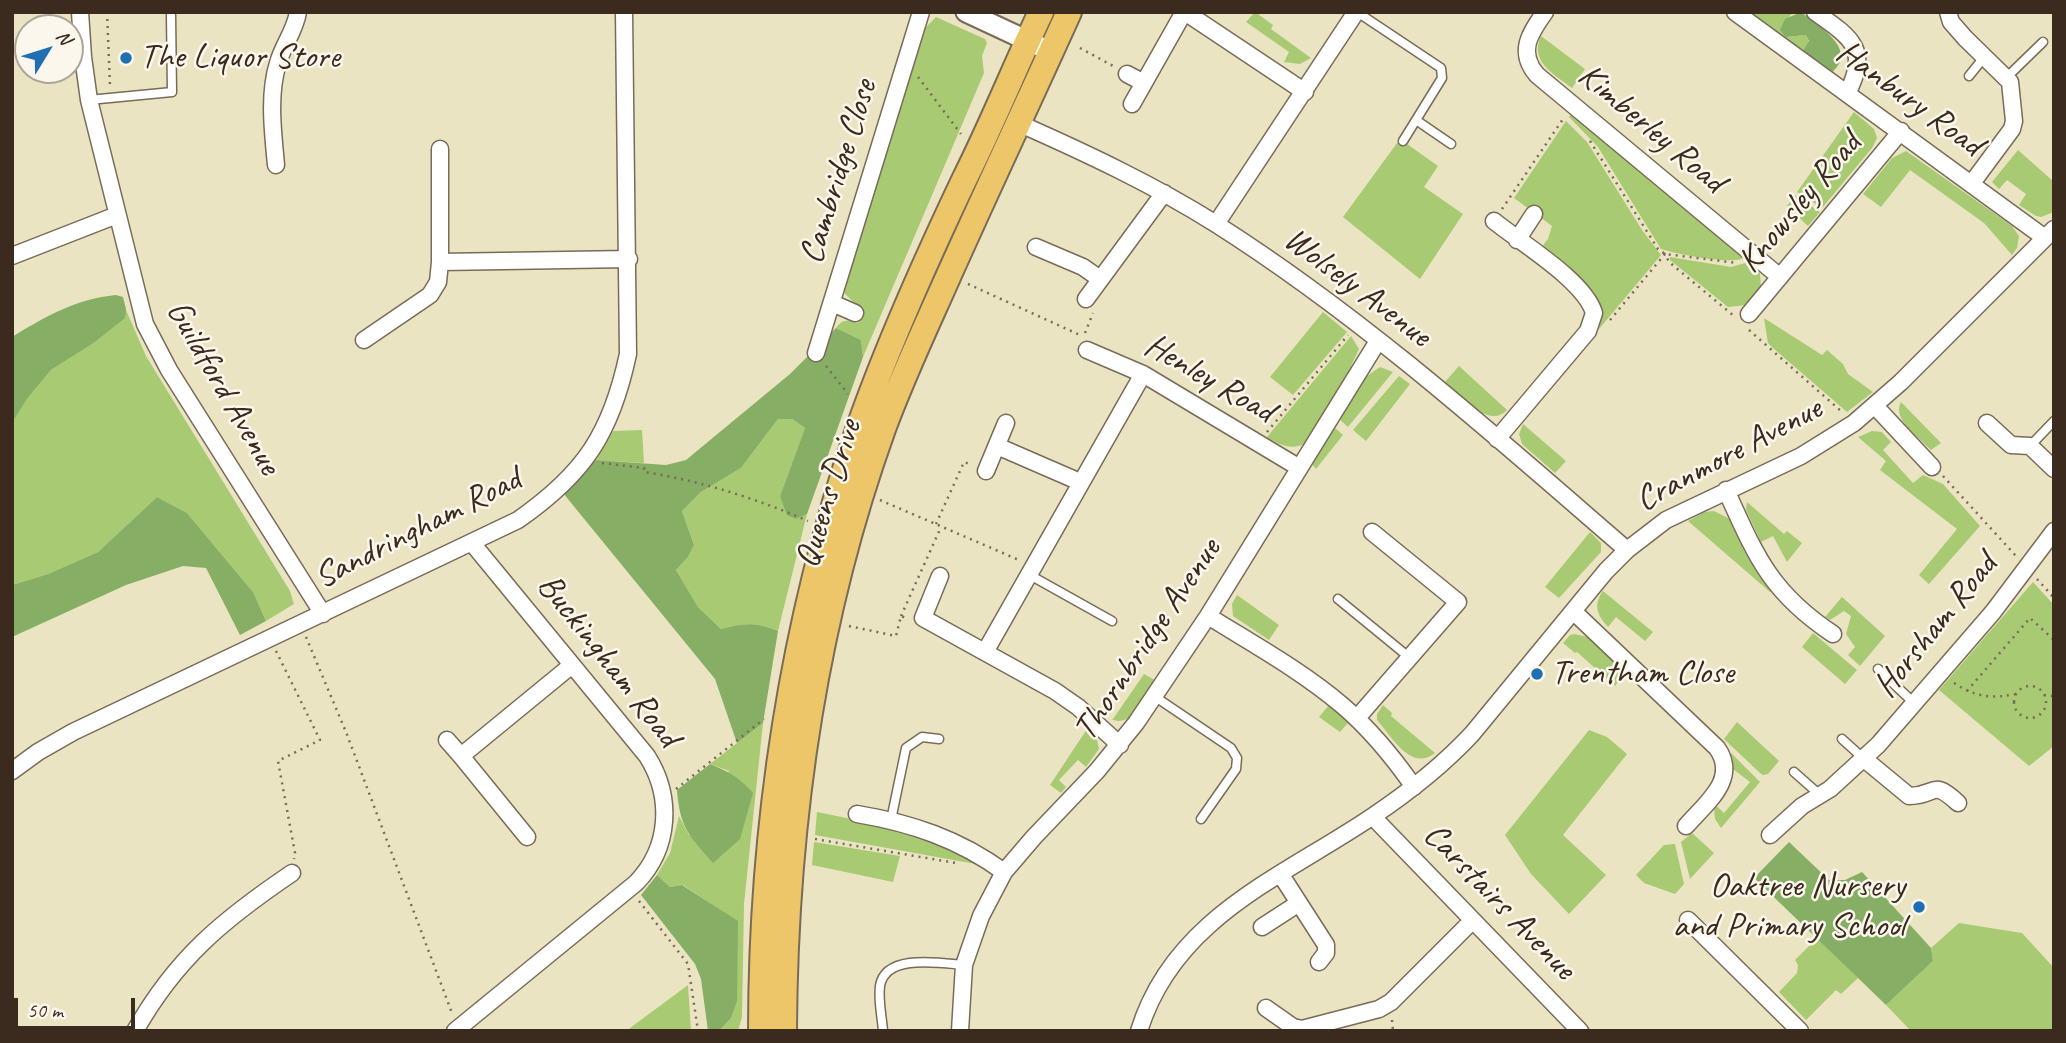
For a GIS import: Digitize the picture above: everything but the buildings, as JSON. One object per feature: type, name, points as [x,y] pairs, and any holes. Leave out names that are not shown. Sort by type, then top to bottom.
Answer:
[{"type":"main road","name":"Queens Drive","points":[[761,1031],[764,902],[778,783],[796,663],[827,533],[858,431],[908,302],[1041,12]]},
{"type":"main road","name":"Queens Drive","points":[[784,1031],[788,888],[798,792],[821,660],[851,533],[897,393],[1069,12]]},
{"type":"street","name":"Guildford Avenue","points":[[80,12],[89,100],[140,310],[156,349],[323,614]]},
{"type":"street","points":[[276,165],[272,121],[275,75],[298,12]]},
{"type":"street","name":"Sandringham Road","points":[[12,771],[73,732],[472,543],[536,508],[585,462],[605,428],[623,380],[628,354],[629,259],[624,12]]},
{"type":"street","name":"Cambridge Close","points":[[816,353],[921,12]]},
{"type":"street","points":[[966,12],[1051,52]]},
{"type":"street","points":[[1132,104],[1184,12],[1305,92]]},
{"type":"street","points":[[1216,224],[1357,12]]},
{"type":"street","name":"Kimberley Road","points":[[1545,12],[1526,45],[1528,59],[1537,75],[1780,277]]},
{"type":"street","name":"Hanbury Road","points":[[1735,12],[1972,183],[2049,233]]},
{"type":"street","points":[[1815,12],[1847,37],[1857,50],[1860,60],[1856,77],[1847,94]]},
{"type":"street","points":[[1948,12],[1951,22],[1958,30],[2010,82],[2014,114],[2012,129],[1972,183]]},
{"type":"street","points":[[1127,74],[1144,83]]},
{"type":"street","name":"Wolsely Avenue","points":[[1018,123],[1164,194],[1216,224],[1326,300],[1497,439],[1627,550]]},
{"type":"street","name":"Knowsley Road","points":[[1749,314],[1900,131]]},
{"type":"street","points":[[364,340],[430,295],[438,282],[440,149]]},
{"type":"street","points":[[1086,299],[1164,194]]},
{"type":"street","points":[[1517,240],[1534,214]]},
{"type":"street","points":[[12,256],[117,215]]},
{"type":"street","points":[[1494,221],[1573,283],[1588,298],[1594,313],[1588,331],[1497,439]]},
{"type":"street","name":"Cranmore Avenue","points":[[1139,1031],[1156,990],[1188,945],[1219,915],[1373,817],[1448,760],[1627,550],[1666,520],[1801,456],[1854,423],[1875,406],[2049,233]]},
{"type":"street","points":[[1036,247],[1083,267],[1100,279]]},
{"type":"street","points":[[440,262],[629,259]]},
{"type":"street","name":"Cambridge Close","points":[[832,303],[855,313]]},
{"type":"street","name":"Thornbridge Avenue","points":[[961,1031],[964,965],[981,916],[1004,872],[1120,745],[1208,616],[1378,341]]},
{"type":"street","name":"Henley Road","points":[[1087,350],[1143,374],[1298,467]]},
{"type":"street","points":[[985,652],[1143,374]]},
{"type":"street","points":[[1875,406],[1932,467]]},
{"type":"street","points":[[986,471],[1006,423]]},
{"type":"street","points":[[1987,424],[2011,445],[2030,446],[2054,469]]},
{"type":"street","points":[[997,446],[1080,482]]},
{"type":"street","points":[[1726,490],[1767,574],[1791,601],[1833,634]]},
{"type":"street","points":[[1357,718],[1458,603],[1372,531]]},
{"type":"street","name":"Horsham Road","points":[[1770,835],[1789,816],[1830,789],[1878,745],[1993,612],[2054,531]]},
{"type":"street","name":"Buckingham Road","points":[[458,1029],[629,889],[649,868],[660,844],[665,814],[663,792],[648,756],[472,543]]},
{"type":"street","points":[[940,576],[923,618],[1055,691],[1120,745]]},
{"type":"street","points":[[1573,611],[1717,748],[1724,758],[1725,775],[1720,786],[1686,826]]},
{"type":"street","points":[[1208,616],[1320,688],[1357,718],[1390,753],[1414,787]]},
{"type":"street","points":[[461,756],[572,665]]},
{"type":"street","points":[[447,740],[527,837]]},
{"type":"street","points":[[1863,758],[1909,796],[1934,789],[1944,790],[1958,803]]},
{"type":"street","points":[[857,814],[927,830],[954,841],[1004,872]]},
{"type":"street","name":"Carstairs Avenue","points":[[1373,817],[1580,1031]]},
{"type":"street","points":[[135,1031],[164,984],[197,946],[232,916],[292,873]]},
{"type":"street","points":[[1281,875],[1326,945],[1326,953],[1319,962]]},
{"type":"street","points":[[1262,927],[1299,903]]},
{"type":"street","points":[[1688,920],[1800,1031]]},
{"type":"street","points":[[1266,1008],[1293,1027],[1302,1029],[1379,1009],[1391,1002],[1472,921]]},
{"type":"lane","points":[[1357,12],[1441,68],[1442,78],[1403,141]]},
{"type":"lane","points":[[89,100],[172,92],[171,15]]},
{"type":"lane","points":[[2007,77],[2043,42]]},
{"type":"lane","points":[[1969,76],[1985,56]]},
{"type":"lane","points":[[1416,120],[1451,144]]},
{"type":"lane","points":[[2030,446],[2054,421]]},
{"type":"lane","points":[[1030,570],[1112,621]]},
{"type":"lane","points":[[1338,599],[1410,658]]},
{"type":"lane","points":[[1878,669],[1914,703]]},
{"type":"lane","points":[[1154,696],[1231,748],[1237,758],[1236,769],[1201,819]]},
{"type":"lane","points":[[891,820],[906,748],[922,737],[939,738]]},
{"type":"lane","points":[[1842,739],[1863,758]]},
{"type":"lane","points":[[1794,772],[1820,795]]},
{"type":"lane","points":[[883,1031],[880,989],[882,979],[891,970],[900,964],[920,962],[964,965]]},
{"type":"path","points":[[107,12],[110,92],[114,93],[114,98]]},
{"type":"path","points":[[1080,47],[1127,74]]},
{"type":"path","name":"Cambridge Close","points":[[906,60],[961,134]]},
{"type":"path","points":[[1494,221],[1573,104]]},
{"type":"path","points":[[1589,139],[1651,241],[1670,262],[1854,423]]},
{"type":"path","points":[[1588,331],[1595,337],[1665,254],[1731,264],[1746,259],[1751,253]]},
{"type":"path","points":[[968,284],[1083,336],[1096,306],[1086,299]]},
{"type":"path","points":[[1258,442],[1357,324]]},
{"type":"path","points":[[816,353],[853,401]]},
{"type":"path","points":[[585,462],[644,468],[644,472],[681,478],[727,491],[809,521]]},
{"type":"path","points":[[936,524],[964,462],[986,471]]},
{"type":"path","points":[[1932,467],[1948,480],[2054,598]]},
{"type":"path","points":[[880,500],[1030,570]]},
{"type":"path","points":[[846,625],[896,636],[901,616],[941,527]]},
{"type":"path","points":[[901,616],[919,624],[923,618]]},
{"type":"path","points":[[1967,691],[2030,618],[2054,640]]},
{"type":"path","points":[[301,625],[346,732],[458,1029]]},
{"type":"path","points":[[271,638],[320,740],[278,761],[295,853],[292,873]]},
{"type":"path","points":[[1941,673],[1967,691],[1997,698],[2016,694],[2028,687],[2037,688],[2044,695],[2046,704],[2043,712],[2031,718],[2023,717],[2016,711],[2016,694]]},
{"type":"path","points":[[2044,695],[2054,696]]},
{"type":"path","points":[[663,792],[674,790],[772,713]]},
{"type":"path","points":[[811,838],[956,863]]},
{"type":"path","points":[[629,889],[688,964],[698,1031]]},
{"type":"green space","points":[[1255,12],[1273,25],[1271,29],[1311,58],[1300,64],[1284,62],[1289,52],[1246,22]]},
{"type":"green space","points":[[1747,12],[1801,12],[1790,15],[1787,37],[1806,35],[1809,42],[1802,52]]},
{"type":"green space","points":[[1801,12],[1827,32],[1838,45],[1841,59],[1832,73],[1802,52],[1809,41],[1806,35],[1786,37],[1780,30],[1785,19]]},
{"type":"green space","points":[[936,17],[985,39],[987,43],[982,56],[984,73],[863,357],[861,340],[836,328],[846,321],[858,323],[863,311],[845,294],[845,281],[924,29]]},
{"type":"green space","points":[[1541,36],[1585,69],[1572,88],[1551,72],[1541,60],[1538,45]]},
{"type":"green space","points":[[1854,112],[1874,129],[1877,138],[1872,148],[1822,208],[1797,192]]},
{"type":"green space","points":[[1572,113],[1744,258],[1716,260],[1661,249],[1598,147],[1569,117]]},
{"type":"green space","points":[[1566,121],[1587,142],[1642,230],[1661,255],[1599,329],[1601,311],[1594,292],[1541,248],[1548,239],[1552,226],[1514,198]]},
{"type":"green space","points":[[1400,139],[1438,166],[1424,187],[1463,214],[1420,279],[1343,217]]},
{"type":"green space","points":[[2018,150],[2054,182],[2054,212],[2036,216],[2019,205],[2026,194],[2007,180],[1999,189],[1992,182]]},
{"type":"green space","points":[[1906,151],[2012,226],[2019,236],[2017,248],[2012,255],[1984,223],[1910,170],[1881,207],[1863,194],[1892,158]]},
{"type":"green space","points":[[1795,195],[1820,212],[1808,226],[1796,215],[1798,213],[1787,206]]},
{"type":"green space","points":[[1670,257],[1731,267],[1749,262],[1760,273],[1761,288],[1747,305],[1728,307],[1670,260]]},
{"type":"green space","points":[[116,295],[123,297],[125,318],[92,344],[51,370],[27,399],[12,423],[12,337],[62,310],[88,300]]},
{"type":"green space","points":[[126,310],[146,356],[290,591],[294,604],[266,621],[253,592],[187,513],[157,497],[98,552],[48,574],[12,585],[12,423],[27,399],[51,370],[92,344]]},
{"type":"green space","points":[[1323,312],[1347,332],[1293,395],[1270,377]]},
{"type":"green space","points":[[1764,318],[1822,355],[1827,350],[1843,364],[1848,374],[1873,392],[1847,412],[1768,343]]},
{"type":"green space","points":[[836,328],[861,340],[863,357],[807,514],[796,519],[787,515],[780,496],[805,428],[792,419],[778,419],[741,468],[701,492],[682,511],[694,545],[688,557],[676,570],[698,607],[721,629],[750,624],[778,631],[763,723],[737,743],[715,679],[563,493],[596,460],[666,465],[686,460],[790,374]]},
{"type":"green space","points":[[1351,336],[1359,349],[1351,366],[1353,369],[1310,440],[1293,447],[1267,437]]},
{"type":"green space","points":[[1459,366],[1507,410],[1492,416],[1483,413],[1458,395],[1445,382]]},
{"type":"green space","points":[[1380,367],[1393,372],[1348,427],[1338,418],[1364,378]]},
{"type":"green space","points":[[1399,376],[1410,384],[1366,441],[1353,430]]},
{"type":"green space","points":[[1901,402],[1941,443],[1931,450],[1914,434],[1900,415]]},
{"type":"green space","points":[[778,419],[792,419],[805,428],[780,496],[796,519],[807,514],[778,631],[750,624],[721,629],[698,607],[676,570],[688,557],[694,545],[682,511],[701,492],[741,468]]},
{"type":"green space","points":[[1523,424],[1566,461],[1555,473],[1522,444],[1519,434]]},
{"type":"green space","points":[[1334,427],[1343,435],[1316,469],[1311,463]]},
{"type":"green space","points":[[642,430],[644,463],[596,460],[613,431]]},
{"type":"green space","points":[[1872,431],[1882,432],[1891,442],[1883,450],[1913,483],[1923,475],[1943,484],[1980,526],[1929,584],[1919,575],[1957,529],[1880,470],[1886,461],[1858,437]]},
{"type":"green space","points":[[157,497],[187,513],[253,592],[266,621],[240,635],[206,568],[183,566],[126,585],[12,637],[12,585],[48,574],[98,552]]},
{"type":"green space","points":[[1747,502],[1784,534],[1787,531],[1802,543],[1787,562],[1773,536],[1761,542],[1746,510]]},
{"type":"green space","points":[[1714,511],[1730,519],[1746,554],[1772,591],[1688,521],[1704,512]]},
{"type":"green space","points":[[1590,532],[1601,543],[1601,552],[1559,598],[1545,587]]},
{"type":"green space","points":[[2033,582],[2054,605],[2054,746],[2029,766],[1939,690]]},
{"type":"green space","points":[[1603,591],[1653,632],[1645,641],[1616,617],[1608,627],[1604,623],[1597,605]]},
{"type":"green space","points":[[1237,595],[1279,625],[1269,640],[1233,616],[1232,604]]},
{"type":"green space","points":[[1842,597],[1885,636],[1860,666],[1848,655],[1855,647],[1846,634],[1851,616],[1844,611],[1830,620],[1825,617]]},
{"type":"green space","points":[[1813,633],[1857,670],[1845,684],[1802,647]]},
{"type":"green space","points":[[1574,634],[1588,637],[1624,673],[1615,686],[1563,643]]},
{"type":"green space","points":[[1144,674],[1158,682],[1144,703],[1126,720],[1111,719],[1113,719]]},
{"type":"green space","points":[[1329,705],[1348,723],[1340,732],[1319,717]]},
{"type":"green space","points":[[1383,705],[1392,713],[1391,716],[1435,753],[1426,758],[1418,758],[1403,750],[1377,720],[1377,714]]},
{"type":"green space","points":[[1737,722],[1779,761],[1768,774],[1760,773],[1724,739]]},
{"type":"green space","points":[[763,723],[744,904],[742,1017],[738,1031],[719,1031],[731,1018],[738,922],[683,885],[670,887],[657,875],[670,853],[679,816],[689,835],[729,771],[710,764]]},
{"type":"green space","points":[[1087,729],[1097,740],[1099,749],[1086,767],[1078,760],[1059,780],[1066,787],[1061,793],[1050,785]]},
{"type":"green space","points":[[1589,730],[1607,737],[1627,754],[1563,835],[1606,875],[1569,914],[1531,874],[1505,835]]},
{"type":"green space","points":[[1731,753],[1760,782],[1721,828],[1715,819],[1714,807],[1724,813],[1750,782],[1733,769]]},
{"type":"green space","points":[[710,764],[733,776],[753,793],[740,839],[713,863],[683,823],[677,790]]},
{"type":"green space","points":[[817,812],[891,827],[948,846],[981,865],[815,835]]},
{"type":"green space","points":[[1692,833],[1714,853],[1690,879],[1681,842]]},
{"type":"green space","points":[[814,842],[900,856],[893,882],[812,865]]},
{"type":"green space","points":[[1789,842],[1829,880],[1845,880],[1862,872],[1931,948],[1933,961],[1886,1005],[1754,878]]},
{"type":"green space","points":[[1675,844],[1684,884],[1675,894],[1644,883],[1636,875],[1664,845]]},
{"type":"green space","points":[[657,875],[670,887],[682,885],[738,921],[737,1001],[731,1018],[719,1031],[708,1031],[701,979],[695,964],[641,895]]},
{"type":"green space","points":[[1959,923],[2022,933],[2054,968],[2054,1031],[1911,1031],[1886,1005],[1933,961],[1931,948]]},
{"type":"green space","points":[[1817,938],[1858,978],[1841,994],[1836,990],[1806,1020],[1779,992],[1797,973],[1798,965],[1795,960]]},
{"type":"green space","points":[[688,985],[691,1031],[626,1031]]},
{"type":"place","name":"The Liquor Store","points":[[126,58]]},
{"type":"place","name":"Trentham Close","points":[[1537,674]]},
{"type":"place","name":"Oaktree Nursery and Primary School","points":[[1919,907]]}]
